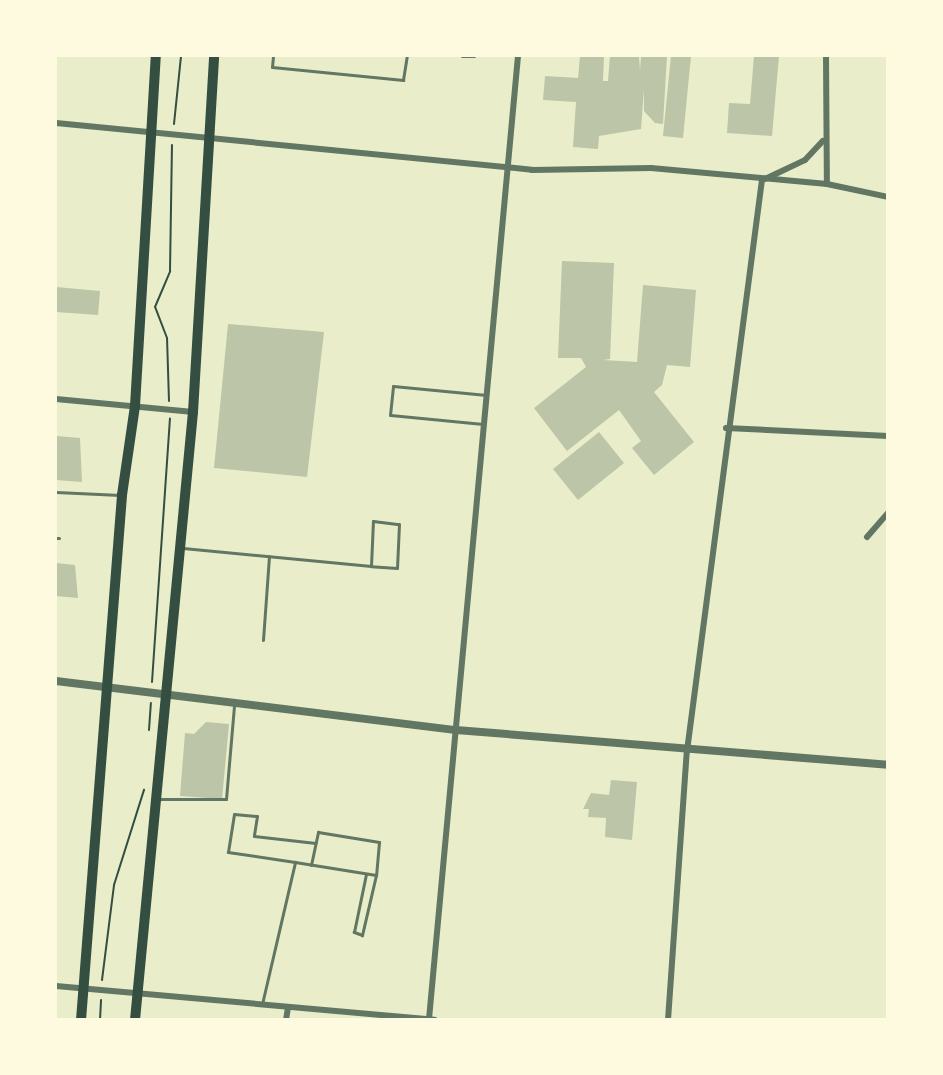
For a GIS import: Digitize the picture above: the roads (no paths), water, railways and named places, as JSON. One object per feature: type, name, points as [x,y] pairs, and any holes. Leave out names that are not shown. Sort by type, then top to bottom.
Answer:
[{"type":"main road","points":[[81,1020],[105,686],[122,495],[135,406],[156,56]]},
{"type":"main road","points":[[135,1020],[152,798],[157,690],[178,548],[193,412],[207,140],[214,56]]},
{"type":"street","points":[[429,1019],[518,56]]},
{"type":"street","points":[[826,56],[823,141],[827,184]]},
{"type":"street","points":[[56,123],[173,138],[508,168],[651,168],[762,180],[827,184],[888,197]]},
{"type":"street","points":[[762,180],[805,160],[823,141]]},
{"type":"street","points":[[668,1020],[687,751],[726,428],[762,180]]},
{"type":"street","points":[[56,399],[193,412]]},
{"type":"street","points":[[726,428],[888,436]]},
{"type":"street","points":[[867,537],[888,513]]},
{"type":"street","points":[[56,681],[157,690],[234,706],[456,730],[687,751],[888,765]]},
{"type":"street","points":[[56,986],[101,992],[434,1020]]},
{"type":"street","points":[[286,1020],[288,1008]]},
{"type":"lane","points":[[273,56],[272,67],[403,80],[407,56]]},
{"type":"lane","points":[[462,56],[474,56]]},
{"type":"lane","points":[[485,424],[390,415],[393,386],[488,395]]},
{"type":"lane","points":[[56,492],[122,495]]},
{"type":"lane","points":[[178,548],[371,566],[397,568],[399,524],[373,521],[371,566]]},
{"type":"lane","points":[[263,640],[269,556]]},
{"type":"lane","points":[[152,798],[226,799],[234,706]]},
{"type":"lane","points":[[316,843],[254,836],[257,816],[234,814],[228,852],[375,875]]},
{"type":"lane","points":[[311,865],[318,832],[379,842],[375,875],[362,935],[354,932],[366,874]]},
{"type":"lane","points":[[261,1006],[295,862]]}]
